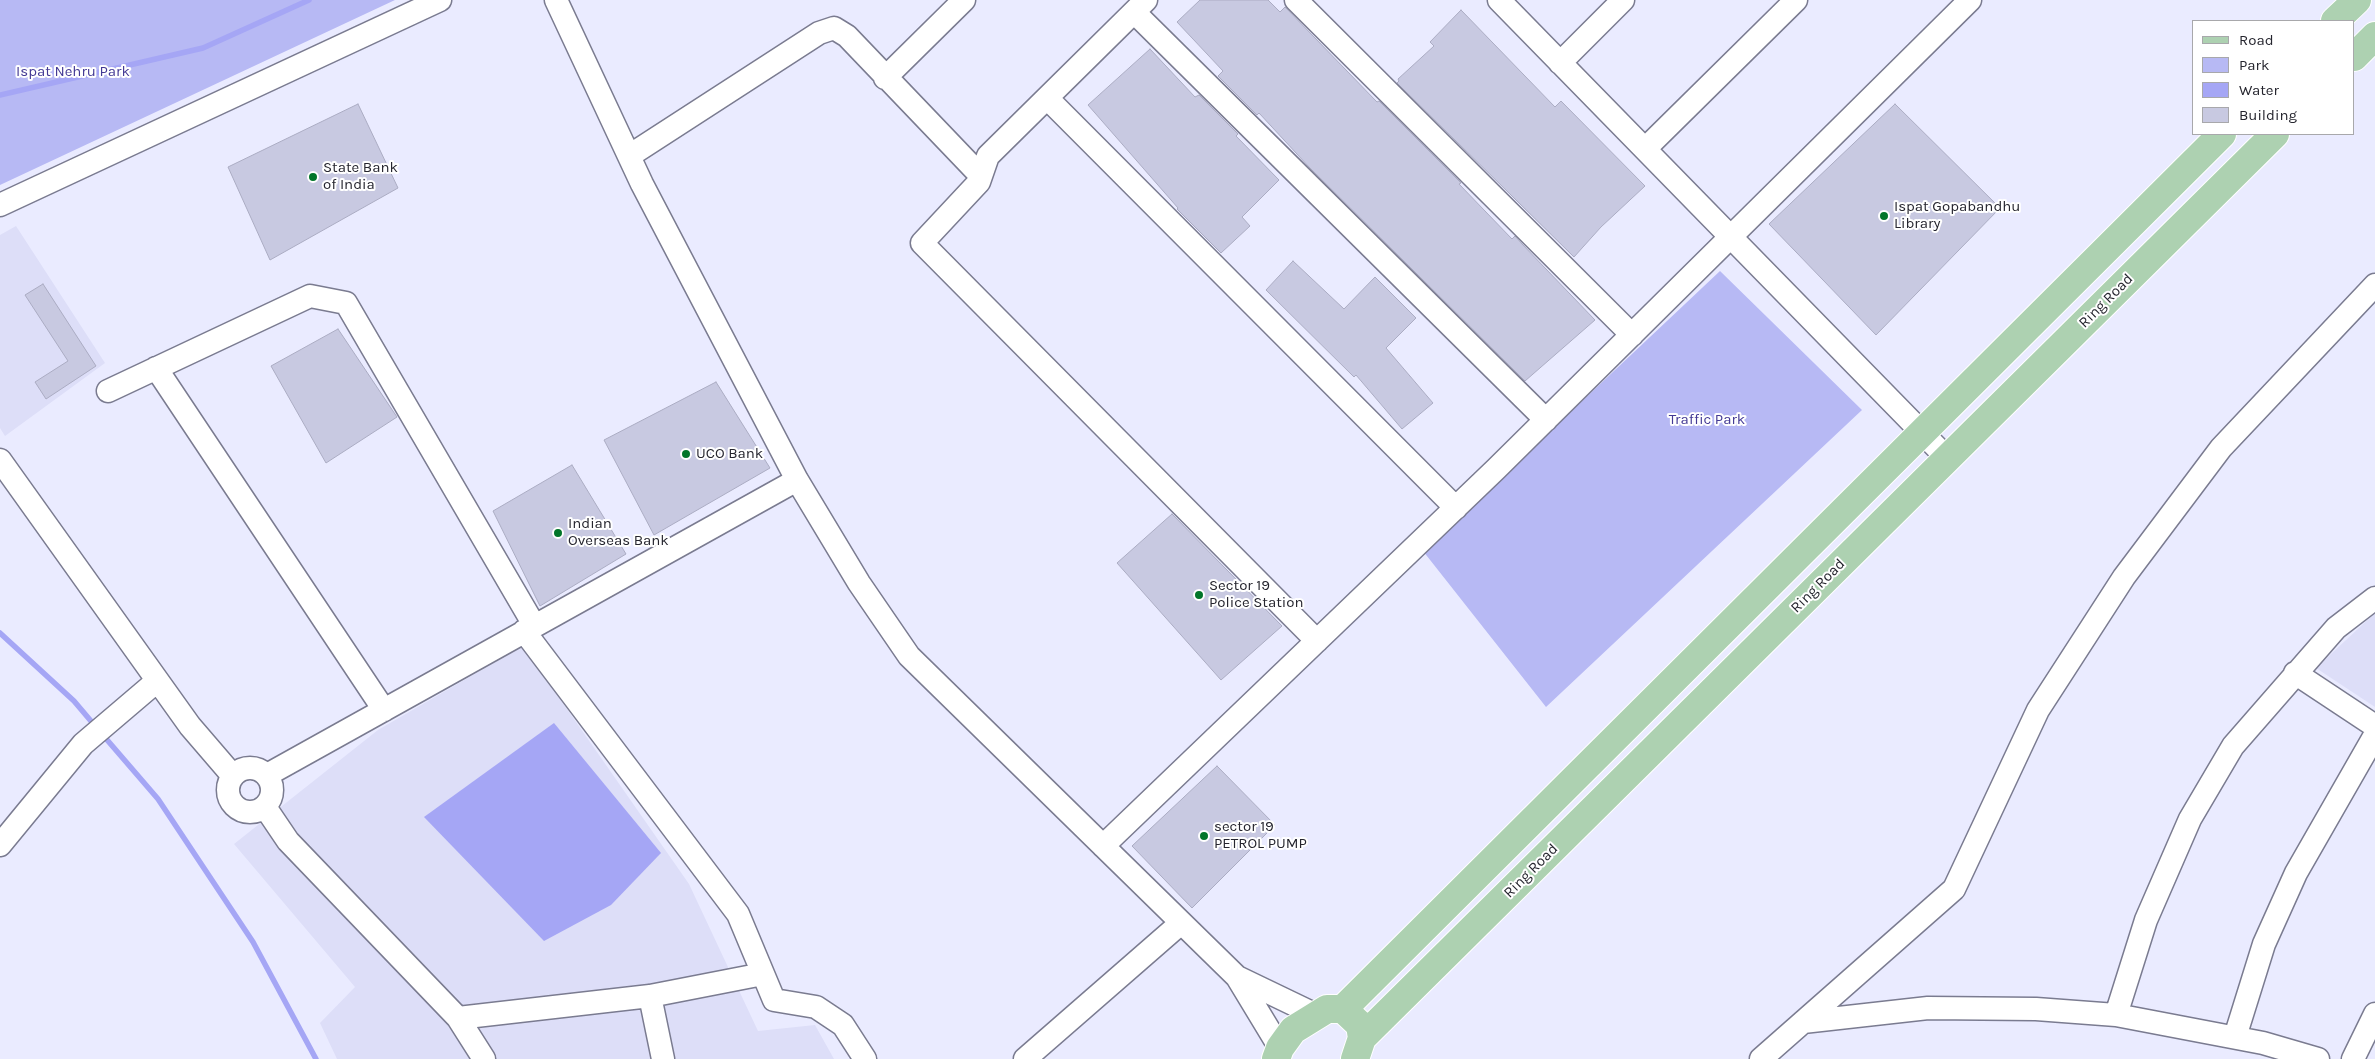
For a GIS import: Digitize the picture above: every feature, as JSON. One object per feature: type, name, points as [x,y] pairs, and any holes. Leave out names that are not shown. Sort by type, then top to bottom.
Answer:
[{"type":"main road","points":[[2336,20],[2357,0]]},
{"type":"main road","points":[[2355,55],[2375,36]]},
{"type":"main road","points":[[1343,1010],[2221,135]]},
{"type":"main road","name":"Ring Road","points":[[1358,1049],[1947,458],[2275,135]]},
{"type":"main road","points":[[1278,1053],[1293,1030],[1327,1009],[1343,1010],[1360,1025],[1358,1049]]},
{"type":"street","points":[[0,205],[440,0]]},
{"type":"street","points":[[556,0],[629,156],[797,480],[859,583],[909,656],[1237,977],[1278,1053]]},
{"type":"street","points":[[885,78],[964,0]]},
{"type":"street","points":[[1296,0],[1632,335]]},
{"type":"street","points":[[1499,0],[1947,458]]},
{"type":"street","points":[[1560,63],[1623,0]]},
{"type":"street","points":[[1645,149],[1796,0]]},
{"type":"street","points":[[1102,846],[1456,508],[1970,0]]},
{"type":"street","points":[[1317,640],[922,242],[979,182],[988,156],[1140,6],[1546,420]]},
{"type":"street","points":[[629,156],[819,32],[834,28],[981,176]]},
{"type":"street","points":[[1047,98],[1456,508]]},
{"type":"street","points":[[1761,1059],[1954,890],[2038,710],[2124,577],[2221,448],[2375,285]]},
{"type":"street","points":[[108,391],[310,296],[346,303],[529,628],[738,914],[774,1000],[816,1007],[843,1024],[865,1059]]},
{"type":"street","points":[[156,368],[384,710]]},
{"type":"street","points":[[0,460],[190,726],[233,776]]},
{"type":"street","points":[[267,775],[797,480]]},
{"type":"street","points":[[2116,1015],[2146,920],[2190,819],[2233,746],[2336,628],[2375,598]]},
{"type":"street","points":[[2295,673],[2375,726]]},
{"type":"street","points":[[0,845],[83,744],[157,680]]},
{"type":"street","points":[[2235,1037],[2264,944],[2296,873],[2375,735]]},
{"type":"street","points":[[254,768],[267,775],[272,784],[272,795],[264,807],[256,812],[247,812],[234,805],[229,796],[229,785],[233,776],[245,769],[254,768]]},
{"type":"street","points":[[264,807],[288,841],[458,1018],[484,1059]]},
{"type":"street","points":[[1025,1059],[1181,923]]},
{"type":"street","points":[[458,1018],[650,996],[763,974]]},
{"type":"street","points":[[1237,977],[1316,1015]]},
{"type":"street","points":[[650,996],[663,1059]]},
{"type":"street","points":[[1803,1022],[1928,1008],[2036,1009],[2116,1015],[2263,1043],[2318,1059]]},
{"type":"street","points":[[2354,1059],[2375,1014]]},
{"type":"shaded area","points":[[16,226],[105,363],[5,436],[0,428],[0,235]]},
{"type":"shaded area","points":[[2375,613],[2375,707],[2316,668]]},
{"type":"shaded area","points":[[523,646],[689,884],[758,1031],[815,1025],[834,1059],[337,1059],[320,1023],[355,987],[234,844],[378,730]]},
{"type":"green space","name":"Ispat Nehru Park","points":[[0,0],[395,0],[0,185]]},
{"type":"green space","name":"Traffic Park","points":[[1720,271],[1862,410],[1546,707],[1423,551]]},
{"type":"water","points":[[554,723],[661,853],[611,905],[544,941],[424,817]]},
{"type":"building","points":[[1200,0],[1268,0],[1280,12],[1285,7],[1377,102],[1379,101],[1461,183],[1459,184],[1512,239],[1515,236],[1595,320],[1525,381],[1309,167],[1259,113],[1257,115],[1218,76],[1223,71],[1177,22]]},
{"type":"building","points":[[1461,10],[1555,107],[1561,101],[1645,186],[1601,227],[1574,257],[1397,83],[1398,79],[1434,46],[1430,42]]},
{"type":"building","points":[[1150,49],[1195,97],[1199,95],[1238,134],[1236,136],[1279,180],[1242,217],[1250,226],[1221,253],[1177,209],[1088,105]]},
{"type":"building","name":"State Bank of India","points":[[358,104],[398,188],[270,260],[228,167]]},
{"type":"building","name":"Ispat Gopabandhu Library","points":[[1895,104],[2000,208],[1876,335],[1769,224]]},
{"type":"building","points":[[1293,261],[1344,309],[1375,277],[1416,318],[1386,348],[1433,403],[1402,429],[1356,375],[1354,377],[1266,290]]},
{"type":"building","points":[[43,284],[96,366],[46,399],[35,382],[68,361],[25,295]]},
{"type":"building","points":[[338,329],[397,417],[326,463],[271,366]]},
{"type":"building","name":"UCO Bank","points":[[716,382],[770,468],[654,535],[604,440]]},
{"type":"building","name":"Indian Overseas Bank","points":[[572,465],[626,554],[540,606],[493,511]]},
{"type":"building","name":"Sector 19 Police Station","points":[[1172,514],[1282,626],[1221,680],[1117,563]]},
{"type":"building","name":"sector 19 PETROL PUMP","points":[[1217,766],[1275,825],[1192,908],[1132,846]]},
{"type":"waterway","points":[[0,95],[203,48],[309,0]]},
{"type":"waterway","points":[[0,633],[74,701],[96,727]]},
{"type":"waterway","points":[[102,734],[158,799],[253,942],[316,1059]]},
{"type":"place","name":"State Bank of India","points":[[313,177]]},
{"type":"place","name":"Ispat Gopabandhu Library","points":[[1884,216]]},
{"type":"place","name":"UCO Bank","points":[[686,454]]},
{"type":"place","name":"Indian Overseas Bank","points":[[558,533]]},
{"type":"place","name":"Sector 19 Police Station","points":[[1199,595]]},
{"type":"place","name":"sector 19 PETROL PUMP","points":[[1204,836]]}]
